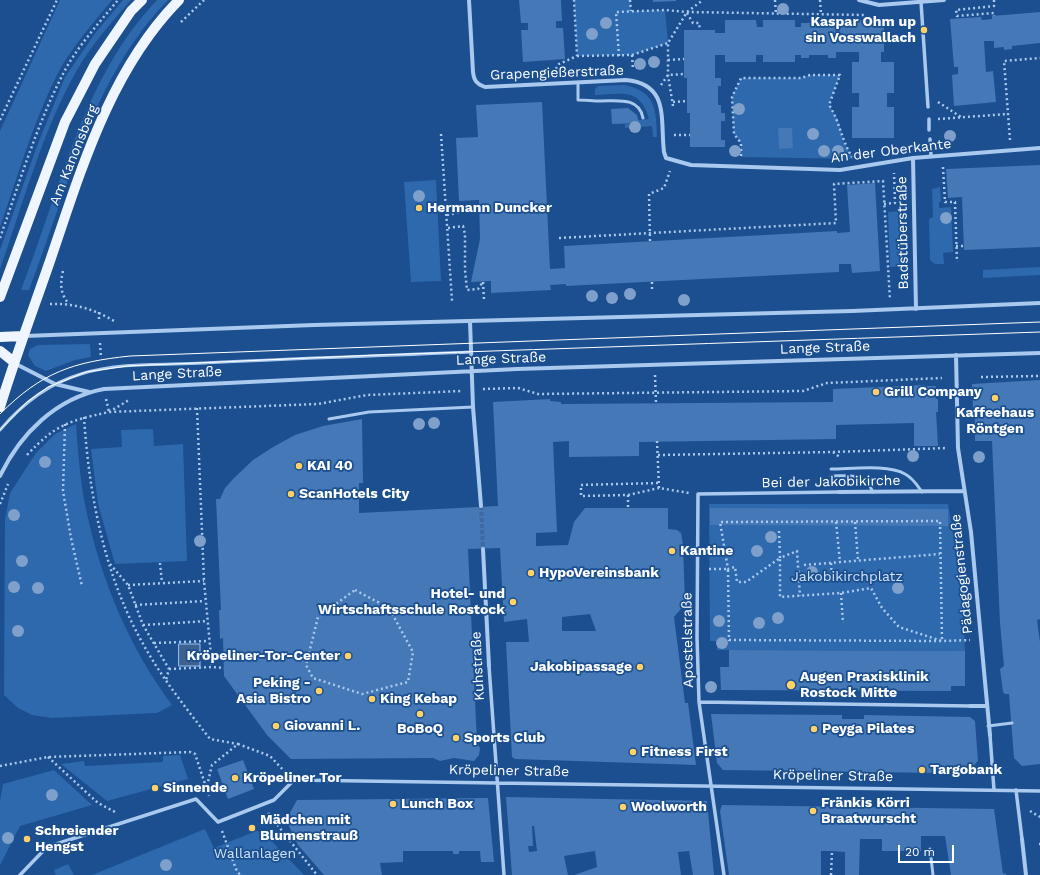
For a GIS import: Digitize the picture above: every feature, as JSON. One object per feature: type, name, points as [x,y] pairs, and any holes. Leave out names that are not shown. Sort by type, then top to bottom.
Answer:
[{"type":"main road","name":"Am Kanonsberg","points":[[0,297],[64,122],[95,64],[132,11],[142,0]]},
{"type":"main road","name":"Am Kanonsberg","points":[[0,407],[14,362],[68,208],[108,107],[148,36],[179,0]]},
{"type":"main road","points":[[0,337],[23,336]]},
{"type":"main road","points":[[0,350],[14,362]]},
{"type":"street","name":"Grapengießerstraße","points":[[469,0],[473,72],[474,79],[478,84],[485,87],[626,80],[638,82],[647,86],[654,93]]},
{"type":"street","points":[[859,0],[879,5],[944,0]]},
{"type":"street","points":[[921,2],[928,106]]},
{"type":"street","points":[[654,93],[660,104],[662,115],[663,149],[666,158],[674,161]]},
{"type":"street","points":[[929,119],[930,130]]},
{"type":"street","points":[[930,139],[932,156]]},
{"type":"street","name":"An der Oberkante","points":[[674,161],[691,164],[840,170],[912,158],[1040,148]]},
{"type":"street","name":"Badstüberstraße","points":[[912,158],[916,308]]},
{"type":"street","points":[[23,336],[1040,303]]},
{"type":"street","points":[[470,321],[473,407],[481,506]]},
{"type":"street","name":"Lange Straße","points":[[0,476],[10,456],[34,426],[55,410],[90,392],[119,388],[655,364],[1040,353]]},
{"type":"street","name":"Pädagogienstraße","points":[[956,355],[958,448],[971,532],[994,790]]},
{"type":"street","points":[[14,362],[55,384],[90,392]]},
{"type":"street","name":"Bei der Jakobikirche","points":[[698,494],[964,491]]},
{"type":"street","name":"Apostelstraße","points":[[698,494],[697,637],[700,702],[710,785],[724,875]]},
{"type":"street","name":"Kuhstraße","points":[[483,549],[496,782],[504,875]]},
{"type":"street","points":[[700,702],[986,706]]},
{"type":"street","points":[[20,875],[47,847],[196,799],[218,822],[274,800],[294,780]]},
{"type":"street","name":"Kröpeliner Straße","points":[[294,780],[1040,791]]},
{"type":"street","points":[[1016,790],[1026,875]]},
{"type":"lane","points":[[578,83],[578,100],[625,101],[635,105],[640,110],[643,118]]},
{"type":"lane","points":[[0,430],[28,401],[55,384],[81,373],[119,367],[471,352]]},
{"type":"lane","points":[[329,419],[348,414],[473,407]]},
{"type":"lane","points":[[831,469],[892,469],[905,473],[914,480],[922,492]]},
{"type":"lane","points":[[831,476],[852,476],[862,478],[869,484],[874,492]]},
{"type":"lane","points":[[988,726],[1012,723]]},
{"type":"lane","points":[[930,849],[934,875]]},
{"type":"path","points":[[0,120],[57,0]]},
{"type":"path","points":[[0,238],[32,145],[62,75],[94,29],[118,0]]},
{"type":"path","points":[[179,24],[204,0]]},
{"type":"path","points":[[574,0],[577,56]]},
{"type":"path","points":[[630,0],[631,11]]},
{"type":"path","points":[[673,109],[668,75],[668,43],[686,12],[703,0]]},
{"type":"path","points":[[775,0],[776,14]]},
{"type":"path","points":[[820,0],[821,14]]},
{"type":"path","points":[[994,0],[994,6],[956,10],[957,16],[994,13],[994,16]]},
{"type":"path","points":[[619,56],[616,12],[665,10],[686,12],[873,15]]},
{"type":"path","points":[[686,12],[692,23],[699,23],[700,30]]},
{"type":"path","points":[[544,84],[559,64],[577,56],[632,55],[668,43]]},
{"type":"path","points":[[1011,150],[1004,61],[1040,58]]},
{"type":"path","points":[[668,60],[684,59]]},
{"type":"path","points":[[654,93],[668,75],[684,74]]},
{"type":"path","points":[[741,157],[741,143],[734,134],[732,97],[741,78],[801,78],[810,75],[840,75],[829,105],[838,119],[844,142],[854,159]]},
{"type":"path","points":[[927,95],[961,117]]},
{"type":"path","points":[[673,102],[686,101]]},
{"type":"path","points":[[929,119],[1008,114]]},
{"type":"path","points":[[673,129],[673,140]]},
{"type":"path","points":[[441,134],[452,301]]},
{"type":"path","points":[[672,135],[690,135]]},
{"type":"path","points":[[734,157],[748,158]]},
{"type":"path","points":[[650,241],[649,194],[664,188],[674,161]]},
{"type":"path","points":[[943,167],[945,202],[955,202],[957,262]]},
{"type":"path","points":[[884,204],[895,203],[894,176]]},
{"type":"path","points":[[559,238],[836,223],[834,184],[883,181],[891,309]]},
{"type":"path","points":[[447,215],[479,208]]},
{"type":"path","points":[[448,228],[463,226],[465,234],[464,270],[468,290],[478,289],[483,282],[484,300]]},
{"type":"path","points":[[956,246],[964,246]]},
{"type":"path","points":[[65,267],[62,291],[65,299],[69,304],[99,312]]},
{"type":"path","points":[[652,282],[652,290]]},
{"type":"path","points":[[655,364],[656,403]]},
{"type":"path","points":[[981,377],[1040,376]]},
{"type":"path","points":[[25,458],[50,432],[65,424],[84,417],[109,412],[318,404],[367,395],[518,388],[538,394],[803,391],[827,383],[942,378]]},
{"type":"path","points":[[197,408],[205,601],[212,667]]},
{"type":"path","points":[[84,417],[94,505],[108,561],[120,595],[142,641],[166,680],[210,739],[238,744],[270,756],[294,780]]},
{"type":"path","points":[[65,424],[63,491],[70,538],[82,586]]},
{"type":"path","points":[[657,441],[659,488]]},
{"type":"path","points":[[658,455],[958,448]]},
{"type":"path","points":[[833,452],[856,469]]},
{"type":"path","points":[[0,504],[10,481]]},
{"type":"path","points":[[658,483],[582,485],[581,496],[628,495],[659,488],[698,494]]},
{"type":"path","points":[[628,495],[628,508]]},
{"type":"path","points":[[942,641],[940,521],[720,522],[728,569],[729,640],[942,641],[981,640]]},
{"type":"path","points":[[836,522],[840,562]]},
{"type":"path","points":[[855,522],[858,560]]},
{"type":"path","points":[[779,531],[780,597],[841,593],[871,588],[882,608],[899,628],[942,641]]},
{"type":"path","points":[[698,569],[728,569],[735,567],[737,582],[746,582],[780,558],[797,550],[800,596]]},
{"type":"path","points":[[804,565],[940,554]]},
{"type":"path","points":[[108,561],[128,585],[143,625],[169,669],[166,680]]},
{"type":"path","points":[[160,563],[162,583]]},
{"type":"path","points":[[831,563],[832,576]]},
{"type":"path","points":[[128,585],[204,581]]},
{"type":"path","points":[[355,590],[389,608],[412,652],[408,682],[362,694],[313,678],[306,665],[318,617],[355,590]]},
{"type":"path","points":[[841,593],[843,622]]},
{"type":"path","points":[[135,604],[205,601]]},
{"type":"path","points":[[143,625],[207,621]]},
{"type":"path","points":[[154,643],[209,640]]},
{"type":"path","points":[[169,669],[212,667],[224,668]]},
{"type":"path","points":[[196,799],[206,787],[212,765],[238,744]]},
{"type":"path","points":[[0,766],[48,757],[190,752],[195,754],[218,822],[236,869],[240,875]]},
{"type":"path","points":[[48,757],[98,803],[129,820]]},
{"type":"path","points":[[262,805],[317,875]]},
{"type":"path","points":[[832,852],[832,875]]},
{"type":"green space","points":[[60,0],[112,0],[90,26],[58,73],[33,130],[0,227],[0,131]]},
{"type":"green space","points":[[123,0],[131,0],[106,29],[84,59],[60,103],[32,174],[0,269],[0,250],[37,146],[65,77],[96,32]]},
{"type":"green space","points":[[157,0],[168,0],[142,31],[119,65],[100,100],[84,137],[29,290],[21,290],[61,176],[91,100],[131,31]]},
{"type":"green space","points":[[574,0],[630,0],[631,11],[665,10],[668,43],[632,55],[577,56]]},
{"type":"green space","points":[[810,75],[840,75],[829,105],[838,119],[844,143],[854,159],[741,157],[741,143],[734,134],[732,97],[741,78],[801,78]]},
{"type":"green space","points":[[625,85],[643,92],[652,103],[655,110],[657,137],[653,137],[652,126],[625,128],[625,124],[638,124],[638,120],[649,119],[641,102],[635,97],[622,94],[595,95],[595,89],[598,86]]},
{"type":"green space","points":[[436,180],[441,281],[411,282],[404,182]]},
{"type":"green space","points":[[940,187],[941,202],[939,202],[939,208],[951,207],[953,252],[943,253],[944,264],[935,264],[930,260],[929,219],[933,217],[932,189]]},
{"type":"green space","points":[[902,211],[904,266],[890,267],[888,212]]},
{"type":"green space","points":[[1040,267],[1040,275],[983,278],[983,270]]},
{"type":"green space","points":[[90,344],[91,357],[75,360],[46,371],[35,366],[28,355],[30,349],[38,345]]},
{"type":"green space","points":[[76,424],[84,498],[92,535],[108,587],[118,612],[143,660],[172,705],[157,713],[52,718],[32,715],[18,708],[4,695],[5,520],[10,493],[36,453],[55,434]]},
{"type":"green space","points":[[153,429],[154,446],[183,444],[187,561],[115,564],[98,504],[91,449],[122,447],[121,430]]},
{"type":"green space","name":"Jakobikirchplatz","points":[[709,504],[948,504],[957,559],[965,651],[717,650],[717,641],[710,641]]},
{"type":"green space","points":[[180,755],[188,779],[107,801],[61,764],[84,761],[85,766],[163,762],[163,756]]},
{"type":"green space","points":[[54,770],[92,805],[20,826],[0,865],[0,801],[3,784]]},
{"type":"green space","name":"Wallanlagen","points":[[205,829],[214,848],[256,831],[264,833],[304,875],[92,875]]},
{"type":"green space","points":[[68,864],[74,875],[56,875],[54,870]]},
{"type":"shaded area","points":[[179,644],[200,644],[200,666],[179,666]]},
{"type":"building","points":[[519,0],[561,0],[562,21],[556,21],[556,28],[563,28],[565,59],[523,62],[521,30],[528,30],[528,23],[521,23]]},
{"type":"building","points":[[653,0],[676,0],[676,1],[653,2]]},
{"type":"building","points":[[1040,12],[1040,43],[1012,46],[1012,49],[1004,50],[1004,47],[994,48],[994,41],[984,41],[986,72],[993,71],[996,102],[954,106],[952,75],[958,74],[958,67],[954,67],[950,19],[981,17],[982,20],[992,19],[992,16]]},
{"type":"building","points":[[725,20],[756,20],[757,27],[763,27],[763,20],[795,20],[795,27],[801,27],[801,23],[836,23],[836,20],[884,20],[884,52],[881,52],[881,62],[894,62],[894,93],[887,93],[887,107],[894,107],[894,138],[852,138],[852,107],[859,107],[859,93],[852,93],[852,62],[859,62],[859,52],[836,52],[836,58],[828,58],[828,55],[809,55],[809,58],[801,58],[801,55],[795,55],[795,62],[763,62],[763,55],[756,55],[756,62],[725,62],[725,55],[715,55],[715,78],[721,78],[721,86],[718,86],[718,105],[721,105],[721,113],[725,113],[725,121],[721,121],[721,140],[725,140],[725,147],[690,147],[690,113],[687,113],[687,78],[684,78],[684,30],[715,30],[715,33],[725,33]]},
{"type":"building","points":[[542,102],[550,269],[565,268],[564,246],[837,231],[837,233],[850,232],[847,185],[875,183],[880,271],[852,273],[851,264],[839,264],[839,272],[566,286],[566,284],[550,285],[551,290],[491,293],[491,281],[471,282],[480,239],[479,200],[459,201],[456,138],[478,137],[476,105]]},
{"type":"building","points":[[628,108],[637,115],[639,123],[612,124],[611,109]]},
{"type":"building","points":[[778,128],[792,128],[793,148],[779,149]]},
{"type":"building","points":[[1040,165],[1040,247],[964,250],[962,197],[948,198],[946,169]]},
{"type":"building","points":[[1040,380],[1040,619],[1037,620],[1040,642],[1040,764],[1022,766],[1014,758],[1009,694],[1005,694],[1003,692],[1000,669],[1004,666],[1000,623],[992,441],[975,441],[975,428],[973,428],[973,425],[975,425],[975,409],[973,409],[972,384]]},
{"type":"building","points":[[925,385],[936,386],[936,399],[938,399],[938,412],[936,412],[938,446],[914,446],[914,423],[836,425],[836,439],[639,442],[639,456],[569,457],[569,441],[553,442],[557,532],[536,533],[536,546],[568,545],[574,522],[585,508],[668,508],[668,529],[677,530],[681,533],[683,545],[685,604],[674,617],[685,703],[688,703],[696,765],[515,759],[512,757],[506,642],[529,642],[527,619],[504,622],[500,548],[468,549],[477,743],[480,748],[479,755],[474,761],[454,758],[440,761],[433,758],[291,759],[267,735],[224,676],[223,638],[220,639],[219,610],[221,610],[216,499],[220,499],[225,488],[253,460],[295,435],[323,426],[362,419],[363,483],[359,483],[359,513],[498,506],[493,402],[550,399],[550,401],[561,402],[561,404],[833,402],[833,389]],"holes":[[[590,614],[596,631],[562,631],[562,617]]]},
{"type":"building","points":[[710,508],[948,509],[948,526],[710,525]]},
{"type":"building","points":[[729,650],[965,651],[965,686],[951,686],[951,691],[721,690],[720,667],[729,667]]},
{"type":"building","points":[[711,714],[842,715],[842,719],[864,719],[864,715],[970,717],[975,721],[978,761],[968,771],[941,773],[723,770],[717,763]]},
{"type":"building","name":"Kröpeliner Tor","points":[[243,760],[254,789],[228,799],[217,769]]},
{"type":"building","points":[[506,797],[707,801],[714,875],[693,875],[689,851],[678,852],[681,875],[574,875],[597,867],[595,851],[564,856],[568,875],[512,875]],"holes":[[[532,826],[534,826],[537,851],[529,852],[528,846],[533,846]]]},
{"type":"building","points":[[488,798],[494,862],[481,862],[480,851],[459,851],[459,854],[453,854],[453,851],[403,851],[403,862],[380,863],[382,875],[324,875],[298,845],[286,820],[297,800]]},
{"type":"building","points":[[722,805],[994,809],[1003,874],[1006,873],[1006,875],[951,875],[945,836],[921,836],[921,851],[882,851],[882,839],[860,839],[859,875],[845,875],[845,852],[821,851],[821,875],[729,875],[720,811]]},
{"type":"tunnel","points":[[481,506],[483,549]]},
{"type":"tram line","points":[[0,414],[30,388],[59,372],[92,362],[130,356],[1040,322]]},
{"type":"tram line","points":[[0,430],[27,402],[48,387],[86,372],[127,366],[377,355],[1040,332]]},
{"type":"place","name":"Kaspar Ohm up sin Vosswallach","points":[[924,30]]},
{"type":"place","name":"Hermann Duncker","points":[[419,208]]},
{"type":"place","name":"Grill Company","points":[[876,392]]},
{"type":"place","name":"Kaffeehaus Röntgen","points":[[995,398]]},
{"type":"place","name":"KAI 40","points":[[299,466]]},
{"type":"place","name":"ScanHotels City","points":[[291,494]]},
{"type":"place","name":"Kantine","points":[[672,551]]},
{"type":"place","name":"HypoVereinsbank","points":[[531,573]]},
{"type":"place","name":"Hotel- und Wirtschaftsschule Rostock","points":[[513,602]]},
{"type":"place","name":"Kröpeliner-Tor-Center","points":[[348,656]]},
{"type":"place","name":"Jakobipassage","points":[[640,667]]},
{"type":"place","name":"Augen Praxisklinik Rostock Mitte","points":[[791,685]]},
{"type":"place","name":"Peking - Asia Bistro","points":[[319,691]]},
{"type":"place","name":"King Kebap","points":[[372,699]]},
{"type":"place","name":"BoBoQ","points":[[420,714]]},
{"type":"place","name":"Giovanni L.","points":[[276,726]]},
{"type":"place","name":"Peyga Pilates","points":[[814,729]]},
{"type":"place","name":"Sports Club","points":[[456,738]]},
{"type":"place","name":"Fitness First","points":[[633,752]]},
{"type":"place","name":"Targobank","points":[[922,770]]},
{"type":"place","name":"Kröpeliner Tor","points":[[235,778]]},
{"type":"place","name":"Sinnende","points":[[155,788]]},
{"type":"place","name":"Lunch Box","points":[[393,804]]},
{"type":"place","name":"Woolworth","points":[[623,807]]},
{"type":"place","name":"Fränkis Körri Braatwurscht","points":[[813,811]]},
{"type":"place","name":"Mädchen mit Blumenstrauß","points":[[252,828]]},
{"type":"place","name":"Schreiender Hengst","points":[[27,839]]}]
